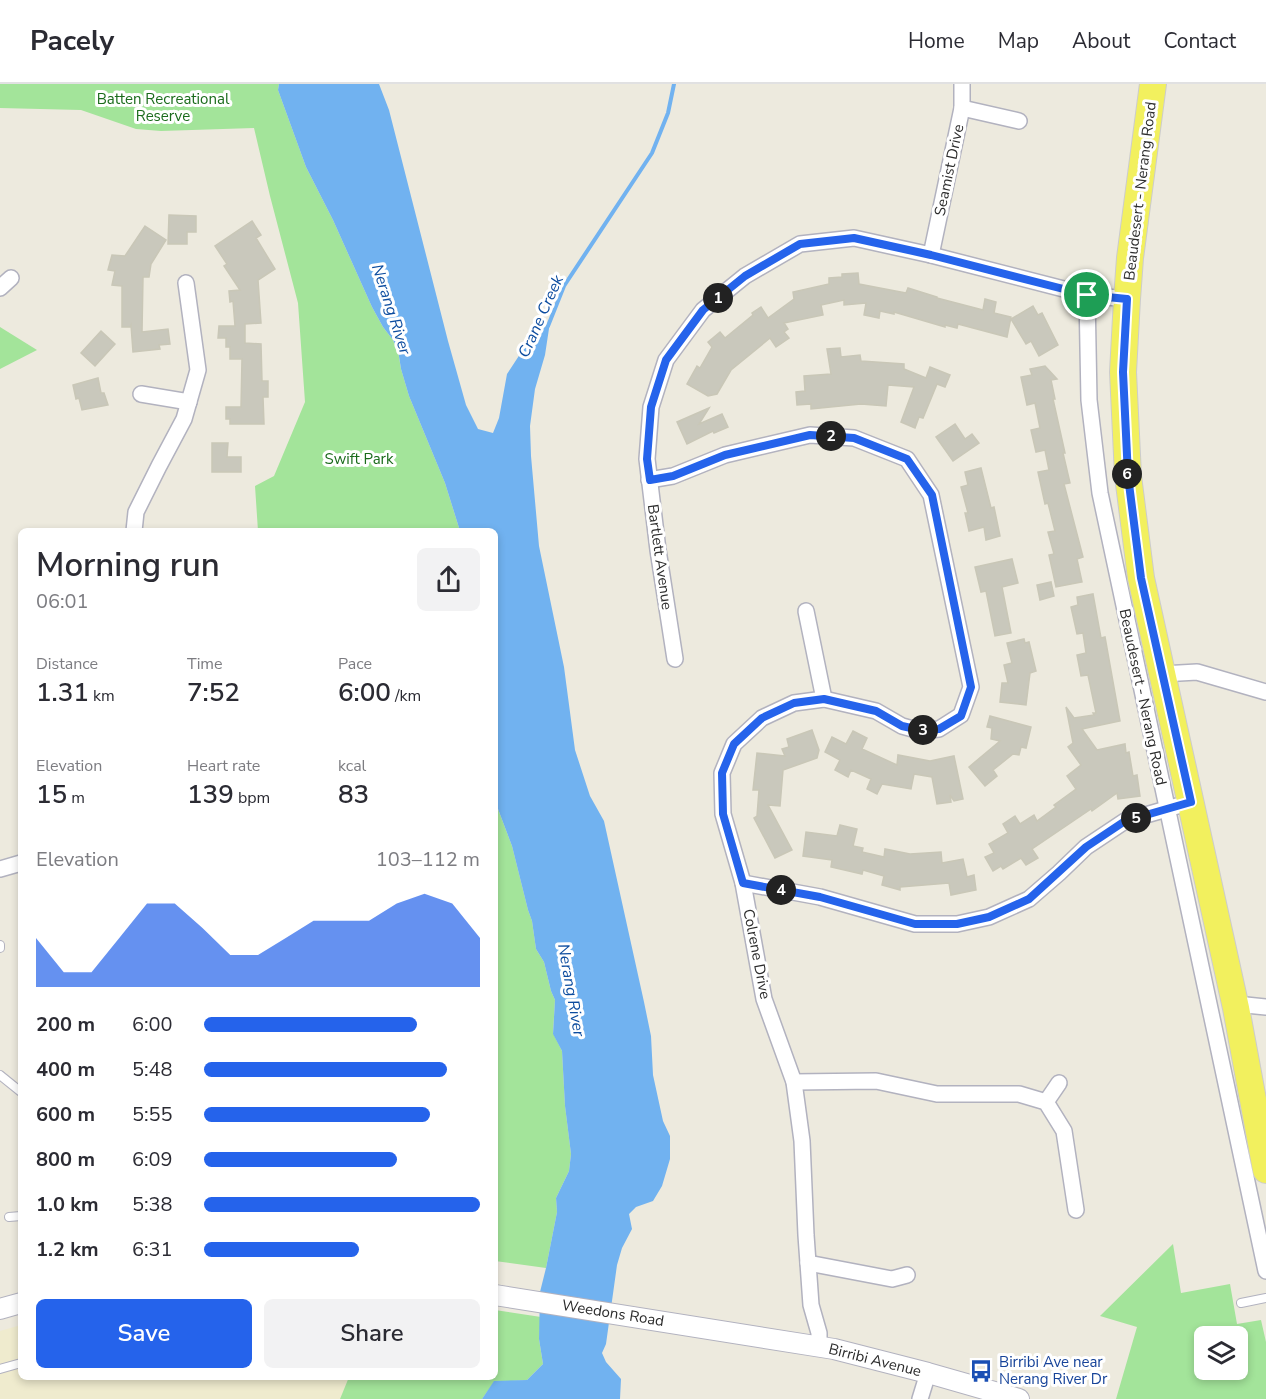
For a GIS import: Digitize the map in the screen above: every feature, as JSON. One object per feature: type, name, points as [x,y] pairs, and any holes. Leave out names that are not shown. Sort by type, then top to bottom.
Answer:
[{"type":"main road","name":"Beaudesert - Nerang Road","points":[[1153,84],[1130,258],[1127,299],[1123,372],[1128,476],[1141,578],[1162,674],[1179,806],[1236,1008],[1266,1100]]},
{"type":"main road","name":"Beaudesert - Nerang Road","points":[[1236,1008],[1266,1170]]},
{"type":"street","name":"Seamist Drive","points":[[931,255],[963,108],[962,84]]},
{"type":"street","points":[[963,108],[1019,121]]},
{"type":"street","name":"Bartlett Avenue","points":[[675,659],[647,459],[651,407],[666,360],[703,310],[745,276],[800,244],[854,238],[1087,295],[1127,299]]},
{"type":"street","points":[[134,528],[136,512],[184,419],[198,370],[186,283]]},
{"type":"street","name":"Beaudesert - Nerang Road","points":[[1087,295],[1089,400],[1100,493],[1179,806],[1266,1271]]},
{"type":"street","points":[[141,393],[189,402]]},
{"type":"street","name":"Colrene Drive","points":[[650,480],[673,476],[725,455],[810,435],[854,438],[907,459],[932,495],[971,687],[961,716],[939,729],[920,730],[902,726],[876,711],[824,699],[794,703],[762,718],[734,744],[722,773],[723,814],[743,883],[764,999],[794,1082],[802,1141],[813,1346]]},
{"type":"street","points":[[806,611],[824,699]]},
{"type":"street","points":[[1162,674],[1197,672],[1266,692]]},
{"type":"street","points":[[743,883],[820,897],[915,924],[957,924],[989,917],[1029,899],[1086,847],[1125,821],[1179,806]]},
{"type":"street","points":[[0,869],[18,864]]},
{"type":"street","points":[[1236,1008],[1246,1005],[1266,1007]]},
{"type":"street","points":[[794,1082],[876,1081],[937,1094],[1019,1094],[1046,1102],[1064,1131],[1076,1210]]},
{"type":"street","points":[[1046,1102],[1059,1083]]},
{"type":"street","points":[[808,1263],[892,1279],[907,1275]]},
{"type":"street","name":"Weedons Road","points":[[498,1295],[730,1332]]},
{"type":"street","points":[[0,1309],[18,1304]]},
{"type":"street","name":"Birribi Avenue","points":[[730,1332],[813,1346],[928,1373],[1019,1399]]},
{"type":"street","points":[[920,1399],[928,1373]]},
{"type":"lane","points":[[0,1075],[18,1090]]},
{"type":"lane","points":[[9,1217],[18,1216]]},
{"type":"lane","points":[[1241,1304],[1266,1298]]},
{"type":"lane","points":[[0,1369],[18,1364]]},
{"type":"shaded area","points":[[18,1326],[18,1380],[348,1380],[340,1399],[0,1399],[0,1331]]},
{"type":"green space","name":"Swift Park","points":[[0,84],[279,84],[278,90],[306,167],[333,220],[372,307],[398,351],[409,396],[445,483],[459,528],[258,528],[255,486],[274,476],[305,402],[298,303],[254,128],[161,131],[136,129],[81,110],[0,108]]},
{"type":"green space","points":[[0,327],[37,350],[0,369]]},
{"type":"green space","points":[[498,809],[512,846],[532,921],[536,949],[544,962],[555,1000],[553,1033],[562,1051],[571,1154],[569,1171],[556,1198],[557,1212],[546,1268],[498,1261]]},
{"type":"green space","points":[[1173,1244],[1181,1293],[1230,1284],[1237,1324],[1261,1320],[1266,1342],[1266,1399],[1116,1399],[1137,1327],[1100,1316]]},
{"type":"green space","points":[[498,1310],[541,1317],[539,1339],[543,1364],[527,1380],[494,1382],[482,1399],[340,1399],[348,1380],[498,1380]]},
{"type":"water","name":"Nerang River","points":[[279,84],[379,84],[389,110],[466,405],[478,429],[493,433],[499,418],[507,374],[526,345],[550,322],[545,355],[535,389],[530,426],[539,546],[564,667],[575,750],[590,796],[604,821],[651,1036],[653,1075],[663,1121],[670,1136],[670,1159],[662,1186],[653,1201],[636,1207],[629,1214],[632,1229],[622,1248],[617,1265],[606,1344],[602,1353],[606,1362],[621,1379],[620,1399],[482,1399],[494,1381],[527,1380],[543,1364],[539,1339],[540,1292],[557,1212],[556,1198],[569,1171],[571,1154],[562,1051],[553,1034],[555,1000],[544,962],[536,949],[532,921],[512,846],[498,809],[498,528],[459,528],[445,483],[409,396],[398,350],[372,307],[333,220],[306,167],[278,90]]},
{"type":"building","points":[[169,215],[196,216],[196,232],[187,232],[187,244],[168,244]]},
{"type":"building","points":[[252,221],[261,235],[256,238],[275,269],[258,280],[261,323],[245,324],[245,343],[261,344],[262,381],[268,381],[268,397],[263,397],[264,424],[230,424],[230,419],[226,419],[226,407],[241,407],[242,359],[230,359],[230,347],[226,347],[226,338],[218,338],[219,326],[235,326],[233,301],[230,302],[229,291],[240,290],[224,266],[227,264],[215,246]]},
{"type":"building","points":[[145,226],[166,240],[151,264],[149,277],[143,277],[142,332],[168,329],[170,344],[159,345],[160,349],[133,352],[131,325],[122,327],[122,286],[112,285],[115,271],[108,270],[112,255],[125,256]]},
{"type":"building","points":[[858,273],[859,284],[906,293],[908,288],[983,310],[985,299],[996,302],[994,313],[1011,317],[1007,337],[958,324],[957,328],[945,325],[945,327],[894,312],[894,314],[880,311],[879,318],[864,315],[866,303],[844,305],[844,300],[821,305],[823,315],[784,323],[788,329],[784,332],[789,338],[776,347],[770,338],[731,370],[717,394],[708,396],[687,384],[697,366],[700,368],[712,347],[708,342],[720,332],[725,338],[761,307],[768,318],[794,299],[793,292],[829,284],[829,278],[842,277],[842,274]]},
{"type":"building","points":[[1033,306],[1038,315],[1042,313],[1058,345],[1039,356],[1031,341],[1026,344],[1011,319]]},
{"type":"building","points":[[101,331],[115,344],[95,366],[81,353]]},
{"type":"building","points":[[840,348],[841,357],[860,355],[861,361],[904,364],[904,369],[926,378],[930,367],[950,375],[945,387],[937,384],[923,418],[919,417],[915,428],[901,422],[914,387],[888,385],[886,406],[861,404],[811,409],[811,404],[797,405],[796,392],[805,391],[804,376],[831,374],[827,349]]},
{"type":"building","points":[[1045,366],[1057,379],[1051,380],[1055,399],[1053,399],[1070,483],[1064,484],[1083,557],[1077,559],[1082,582],[1056,587],[1049,555],[1054,554],[1048,532],[1055,531],[1048,503],[1045,504],[1038,472],[1049,470],[1045,450],[1036,452],[1031,430],[1040,428],[1035,403],[1027,405],[1021,377],[1032,375],[1030,369]]},
{"type":"building","points":[[98,378],[101,393],[104,393],[108,405],[82,410],[79,398],[76,399],[73,385]]},
{"type":"building","points":[[709,408],[699,424],[722,414],[728,427],[714,433],[713,431],[687,444],[677,422]]},
{"type":"building","points":[[955,424],[965,439],[972,434],[979,443],[953,461],[936,437]]},
{"type":"building","points":[[212,443],[228,443],[227,457],[241,457],[241,472],[212,472]]},
{"type":"building","points":[[981,468],[991,508],[994,507],[1000,536],[986,540],[984,527],[969,531],[965,513],[968,513],[961,487],[968,485],[965,472]]},
{"type":"building","points":[[1012,559],[1018,583],[1002,587],[1011,633],[995,636],[986,591],[981,592],[975,567]]},
{"type":"building","points":[[1051,582],[1054,596],[1040,600],[1037,585]]},
{"type":"building","points":[[1093,594],[1101,638],[1105,637],[1120,721],[1082,729],[1097,750],[1125,744],[1126,753],[1129,752],[1133,776],[1137,775],[1140,796],[1118,799],[1117,793],[1032,849],[1038,858],[1026,865],[1021,858],[1003,869],[1001,866],[993,871],[985,857],[994,853],[989,844],[1008,833],[1003,824],[1015,816],[1020,824],[1034,815],[1037,821],[1076,789],[1067,776],[1081,765],[1068,747],[1073,743],[1066,707],[1074,718],[1096,713],[1088,675],[1081,676],[1077,655],[1086,653],[1083,633],[1077,634],[1071,607],[1078,605],[1077,597]]},
{"type":"building","points":[[1024,639],[1025,643],[1029,642],[1036,671],[1030,673],[1026,705],[1000,702],[1002,683],[1008,683],[1004,665],[1012,663],[1007,643]]},
{"type":"building","points":[[990,716],[1031,727],[1026,748],[1021,747],[1019,755],[1013,754],[993,770],[997,776],[985,786],[969,767],[1000,741],[991,739],[992,728],[987,727]]},
{"type":"building","points":[[812,730],[819,750],[817,758],[783,770],[780,806],[768,805],[792,850],[775,858],[754,818],[757,816],[759,790],[753,790],[757,753],[785,756],[782,749],[789,747],[787,739]]},
{"type":"building","points":[[853,731],[867,738],[862,749],[897,765],[898,755],[930,761],[954,756],[963,799],[954,801],[950,795],[951,802],[937,804],[932,777],[914,774],[911,789],[882,784],[877,794],[867,789],[871,779],[851,770],[848,777],[835,770],[840,760],[825,752],[832,737],[846,744]]},
{"type":"building","points":[[840,825],[857,829],[853,846],[863,848],[862,852],[884,857],[885,849],[910,854],[941,852],[942,863],[963,859],[967,877],[974,875],[976,890],[951,895],[949,883],[900,887],[900,890],[882,885],[884,876],[863,870],[862,874],[831,867],[832,860],[803,856],[806,832],[837,836]]},
{"type":"waterway","name":"Crane Creek","points":[[548,326],[564,286],[652,153],[668,113],[674,84]]},
{"type":"place","name":"Birribi Ave near Nerang River Dr","points":[[981,1371]]},
{"type":"route","points":[[854,238],[1087,295],[1127,299],[1123,372],[1128,476],[1141,578],[1191,802],[1125,821],[1086,847],[1029,899],[989,917],[957,924],[915,924],[820,897],[743,883],[723,814],[722,773],[734,744],[762,718],[794,703],[824,699],[876,711],[902,726],[920,730],[939,729],[961,716],[971,687],[932,495],[907,459],[854,438],[810,435],[725,455],[673,476],[650,480],[647,459],[651,407],[666,360],[703,310],[745,276],[800,244],[854,238]]},
{"type":"park label","name":"Batten Recreational Reserve","points":[[163,108]]}]
